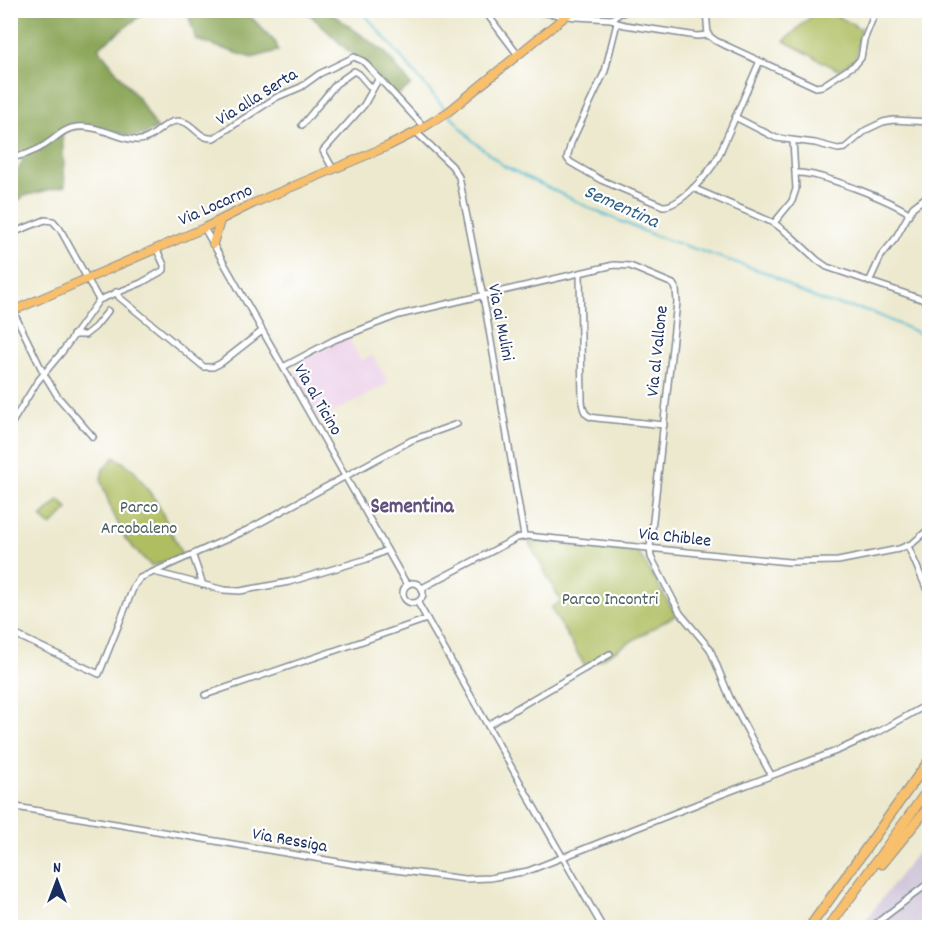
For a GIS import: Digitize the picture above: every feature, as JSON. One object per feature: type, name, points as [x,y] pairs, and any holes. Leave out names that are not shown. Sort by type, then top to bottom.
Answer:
[{"type":"highway","points":[[809,927],[930,759]]},
{"type":"highway","points":[[830,925],[930,787]]},
{"type":"highway","points":[[830,925],[930,805]]},
{"type":"main road","name":"Via Locarno","points":[[12,312],[333,169],[388,147],[424,127],[463,100],[570,13]]},
{"type":"main road","points":[[213,244],[220,220]]},
{"type":"street","points":[[409,10],[421,10]]},
{"type":"street","points":[[484,10],[518,55]]},
{"type":"street","points":[[523,10],[570,13],[697,36],[708,35]]},
{"type":"street","points":[[631,10],[619,14],[615,21],[605,71],[567,152],[570,162],[601,180],[665,206],[671,205],[693,188],[714,164],[759,63]]},
{"type":"street","points":[[706,10],[708,35],[716,42],[816,87],[822,86],[856,64],[861,58],[864,40],[876,10]]},
{"type":"street","name":"Via alla Serta","points":[[10,158],[28,154],[63,132],[77,127],[104,130],[140,140],[147,138],[169,123],[177,121],[188,124],[204,137],[214,138],[277,97],[301,87],[319,74],[352,57],[363,61],[424,127]]},
{"type":"street","points":[[302,125],[336,84],[353,72],[359,74],[372,89]]},
{"type":"street","points":[[333,169],[323,151],[357,113],[379,78]]},
{"type":"street","points":[[735,117],[776,138],[840,149],[845,148],[869,128],[883,122],[893,120],[930,122]]},
{"type":"street","name":"Via ai Mulini","points":[[424,127],[459,177],[524,536]]},
{"type":"street","points":[[774,223],[794,196],[797,173],[794,141]]},
{"type":"street","points":[[797,173],[809,174],[839,183],[909,213]]},
{"type":"street","points":[[693,188],[774,223],[821,264],[930,302]]},
{"type":"street","points":[[869,282],[881,256],[895,239],[909,213],[916,203],[930,194]]},
{"type":"street","points":[[10,234],[45,220],[53,220],[99,300]]},
{"type":"street","name":"Via al Ticino","points":[[204,228],[407,585]]},
{"type":"street","points":[[10,426],[44,374],[99,300],[141,283],[165,269],[156,248]]},
{"type":"street","name":"Via al Vallone","points":[[283,367],[334,340],[382,320],[614,265],[624,264],[664,279],[676,287],[677,302],[650,548]]},
{"type":"street","points":[[580,273],[582,401],[585,413],[596,418],[664,425]]},
{"type":"street","points":[[116,292],[119,297],[204,367],[210,368],[221,363],[262,331]]},
{"type":"street","points":[[73,335],[86,335],[108,311]]},
{"type":"street","points":[[12,312],[44,374],[62,402],[93,436]]},
{"type":"street","points":[[10,632],[99,674],[136,582],[262,522],[412,440],[457,424]]},
{"type":"street","name":"Via Chiblee","points":[[524,536],[789,562],[813,562],[854,558],[908,546],[930,528]]},
{"type":"street","points":[[422,588],[524,536]]},
{"type":"street","points":[[908,546],[930,597]]},
{"type":"street","points":[[650,548],[652,561],[680,613],[710,649],[737,713],[771,775]]},
{"type":"street","points":[[153,572],[235,591],[289,582],[367,559],[387,550]]},
{"type":"street","points":[[192,556],[203,585]]},
{"type":"street","points":[[415,583],[422,588],[423,596],[418,603],[409,603],[405,599],[403,590],[407,585],[415,583]]},
{"type":"street","points":[[418,603],[603,927]]},
{"type":"street","points":[[205,695],[427,619]]},
{"type":"street","points":[[488,725],[610,654]]},
{"type":"street","name":"Via Ressiga","points":[[10,806],[335,862],[465,879],[522,873],[853,744],[930,703]]},
{"type":"street","points":[[870,927],[930,882]]},
{"type":"shaded area","points":[[348,337],[361,361],[372,355],[389,383],[319,420],[295,372],[306,359]]},
{"type":"shaded area","points":[[929,837],[929,927],[860,928],[865,921]]},
{"type":"green space","points":[[11,11],[147,11],[98,48],[140,101],[157,128],[139,136],[95,127],[62,131],[65,186],[24,196],[11,206],[11,179],[23,160],[18,151],[11,152]]},
{"type":"green space","points":[[187,11],[261,11],[250,16],[276,43],[278,51],[252,58],[196,40]]},
{"type":"green space","points":[[306,11],[328,11],[385,52],[411,85],[396,96]]},
{"type":"green space","points":[[817,11],[826,11],[855,25],[854,27],[861,28],[856,58],[838,70],[784,41]]},
{"type":"green space","name":"Parco Arcobaleno","points":[[115,457],[133,469],[158,504],[182,555],[151,566],[126,540],[101,481],[103,469]]},
{"type":"green space","points":[[59,500],[68,509],[51,526],[41,517]]},
{"type":"green space","name":"Parco Incontri","points":[[528,541],[639,553],[676,615],[586,668],[551,608],[561,601]]},
{"type":"waterway","name":"Sementina","points":[[361,10],[447,111]]},
{"type":"waterway","name":"Sementina","points":[[450,115],[472,140],[504,166],[596,211],[653,235],[770,274],[796,290],[825,302],[869,311],[930,338]]},
{"type":"district","name":"Sementina","points":[[412,505]]}]
